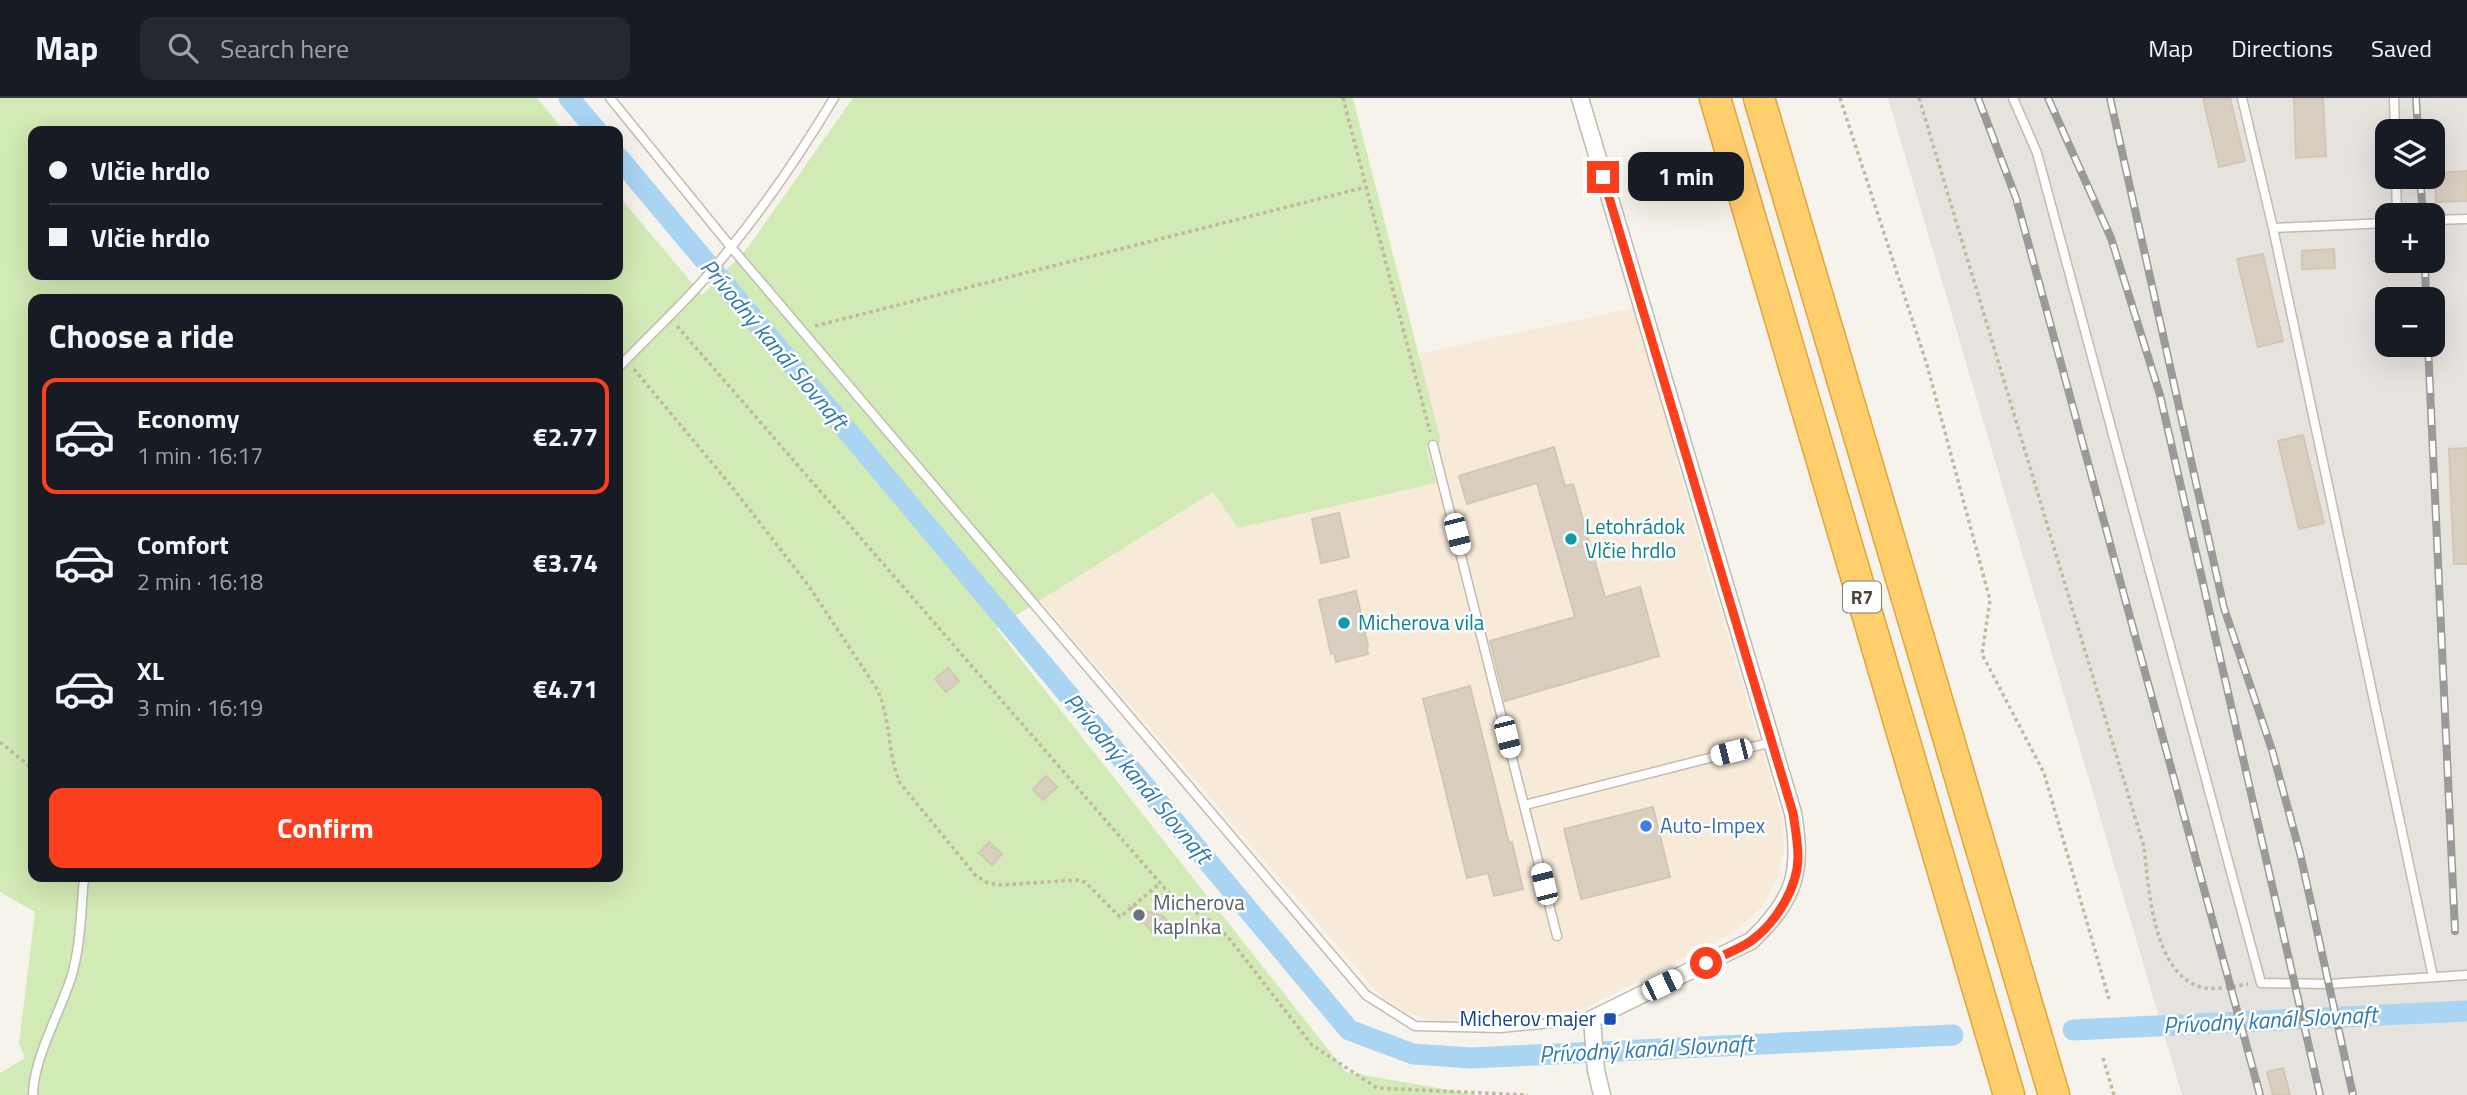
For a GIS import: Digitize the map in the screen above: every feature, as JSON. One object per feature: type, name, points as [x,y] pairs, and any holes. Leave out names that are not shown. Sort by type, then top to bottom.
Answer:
[{"type":"highway","name":"R7","points":[[1714,98],[2009,1095]]},
{"type":"highway","name":"R7","points":[[1759,98],[2054,1095]]},
{"type":"street","points":[[1580,98],[1793,813],[1798,860],[1793,883],[1785,901],[1751,941],[1593,1026],[1596,1070],[1602,1095]]},
{"type":"lane","points":[[610,98],[731,247],[1366,995],[1415,1026],[1593,1026]]},
{"type":"lane","points":[[623,363],[724,256],[803,150],[834,98]]},
{"type":"lane","points":[[2013,98],[2037,153],[2261,983],[2329,984],[2467,975]]},
{"type":"lane","points":[[2242,98],[2273,229],[2433,977]]},
{"type":"lane","points":[[2394,98],[2395,119]]},
{"type":"lane","points":[[2445,220],[2467,219]]},
{"type":"lane","points":[[2273,229],[2375,224]]},
{"type":"lane","points":[[1433,444],[1557,936]]},
{"type":"lane","points":[[1525,805],[1772,742]]},
{"type":"lane","points":[[33,1095],[36,1072],[72,975],[78,946],[84,882]]},
{"type":"path","points":[[1343,98],[1433,444]]},
{"type":"path","points":[[1840,98],[1927,365],[1990,600],[1982,654],[2044,773],[2109,999]]},
{"type":"path","points":[[1919,98],[2144,847],[2151,907],[2164,952],[2180,976],[2205,988],[2261,983]]},
{"type":"path","points":[[801,329],[1366,187]]},
{"type":"path","points":[[669,317],[1177,902],[1211,921],[1228,937],[1312,1045],[1377,1088],[1528,1095]]},
{"type":"path","points":[[626,360],[732,487],[808,586],[883,701],[894,766],[900,783],[976,876],[988,883],[1000,885],[1078,880],[1085,882],[1120,917],[1160,883]]},
{"type":"path","points":[[0,743],[28,765]]},
{"type":"path","points":[[2103,1058],[2114,1095]]},
{"type":"shaded area","points":[[1888,98],[2467,98],[2467,1095],[2182,1095]]},
{"type":"shaded area","name":"Micherov majer","points":[[1634,308],[1700,543],[1782,818],[1784,850],[1778,876],[1763,906],[1733,933],[1583,1009],[1485,1020],[1438,1021],[1407,1013],[1382,997],[1040,600],[1213,492],[1436,483],[1426,446],[1440,442],[1417,354]]},
{"type":"green space","points":[[0,98],[537,98],[560,126],[28,126],[28,280],[623,280],[623,201],[702,295],[746,250],[853,98],[1353,98],[1441,442],[1426,447],[1436,483],[1238,528],[1213,492],[996,628],[1346,1072],[1477,1095],[0,1095],[0,1073],[25,1058],[19,1044],[35,912],[0,892]]},
{"type":"building","points":[[2203,98],[2230,98],[2245,161],[2219,167]]},
{"type":"building","points":[[2294,98],[2323,98],[2326,156],[2296,158]]},
{"type":"building","points":[[2467,171],[2467,201],[2436,202],[2436,189],[2445,189],[2445,172]]},
{"type":"building","points":[[2334,249],[2335,268],[2302,269],[2302,251]]},
{"type":"building","points":[[2263,254],[2283,341],[2258,347],[2237,259]]},
{"type":"building","points":[[2303,435],[2324,523],[2299,529],[2278,441]]},
{"type":"building","points":[[1554,447],[1565,486],[1573,484],[1605,597],[1640,587],[1659,656],[1505,701],[1490,641],[1575,617],[1537,483],[1467,504],[1459,476]]},
{"type":"building","points":[[2467,448],[2467,564],[2454,564],[2449,449]]},
{"type":"building","points":[[1339,513],[1349,557],[1321,563],[1312,519]]},
{"type":"building","name":"Micherova vila","points":[[1356,591],[1368,654],[1336,662],[1334,653],[1331,654],[1319,600]]},
{"type":"building","points":[[948,668],[959,681],[946,692],[935,679]]},
{"type":"building","points":[[1470,686],[1523,889],[1494,896],[1488,873],[1467,878],[1423,699]]},
{"type":"building","points":[[1046,776],[1057,787],[1043,800],[1033,789]]},
{"type":"building","points":[[1653,807],[1670,877],[1581,899],[1564,829]]},
{"type":"building","points":[[989,842],[1002,854],[992,865],[979,853]]},
{"type":"building","points":[[1130,906],[1163,916],[1170,925],[1155,936]]},
{"type":"building","points":[[2283,1068],[2290,1095],[2273,1095],[2267,1072]]},
{"type":"waterway","name":"Prívodný kanál Slovnaft","points":[[569,98],[593,126]]},
{"type":"waterway","name":"Prívodný kanál Slovnaft","points":[[623,163],[1349,1030],[1413,1054],[1471,1058],[1953,1035]]},
{"type":"waterway","name":"Prívodný kanál Slovnaft","points":[[2073,1030],[2467,1011]]},
{"type":"railway","points":[[1978,98],[2016,198],[2260,1095]]},
{"type":"railway","points":[[2048,98],[2111,238],[2160,395],[2320,1095]]},
{"type":"railway","points":[[2110,98],[2224,608],[2272,750],[2300,853],[2353,1095]]},
{"type":"railway","points":[[2416,98],[2417,119]]},
{"type":"railway","points":[[2421,189],[2422,203]]},
{"type":"railway","points":[[2425,273],[2426,287]]},
{"type":"railway","points":[[2429,357],[2455,931]]},
{"type":"place","name":"Letohrádok Vlčie hrdlo","points":[[1571,539]]},
{"type":"place","name":"Micherova vila","points":[[1344,623]]},
{"type":"place","name":"Auto-Impex","points":[[1646,826]]},
{"type":"place","name":"Micherova kaplnka","points":[[1139,915]]},
{"type":"place","name":"Micherov majer","points":[[1610,1019]]},
{"type":"route","points":[[1603,177],[1793,813],[1797,841],[1798,860],[1793,883],[1785,901],[1769,923],[1751,941],[1706,963]]}]
